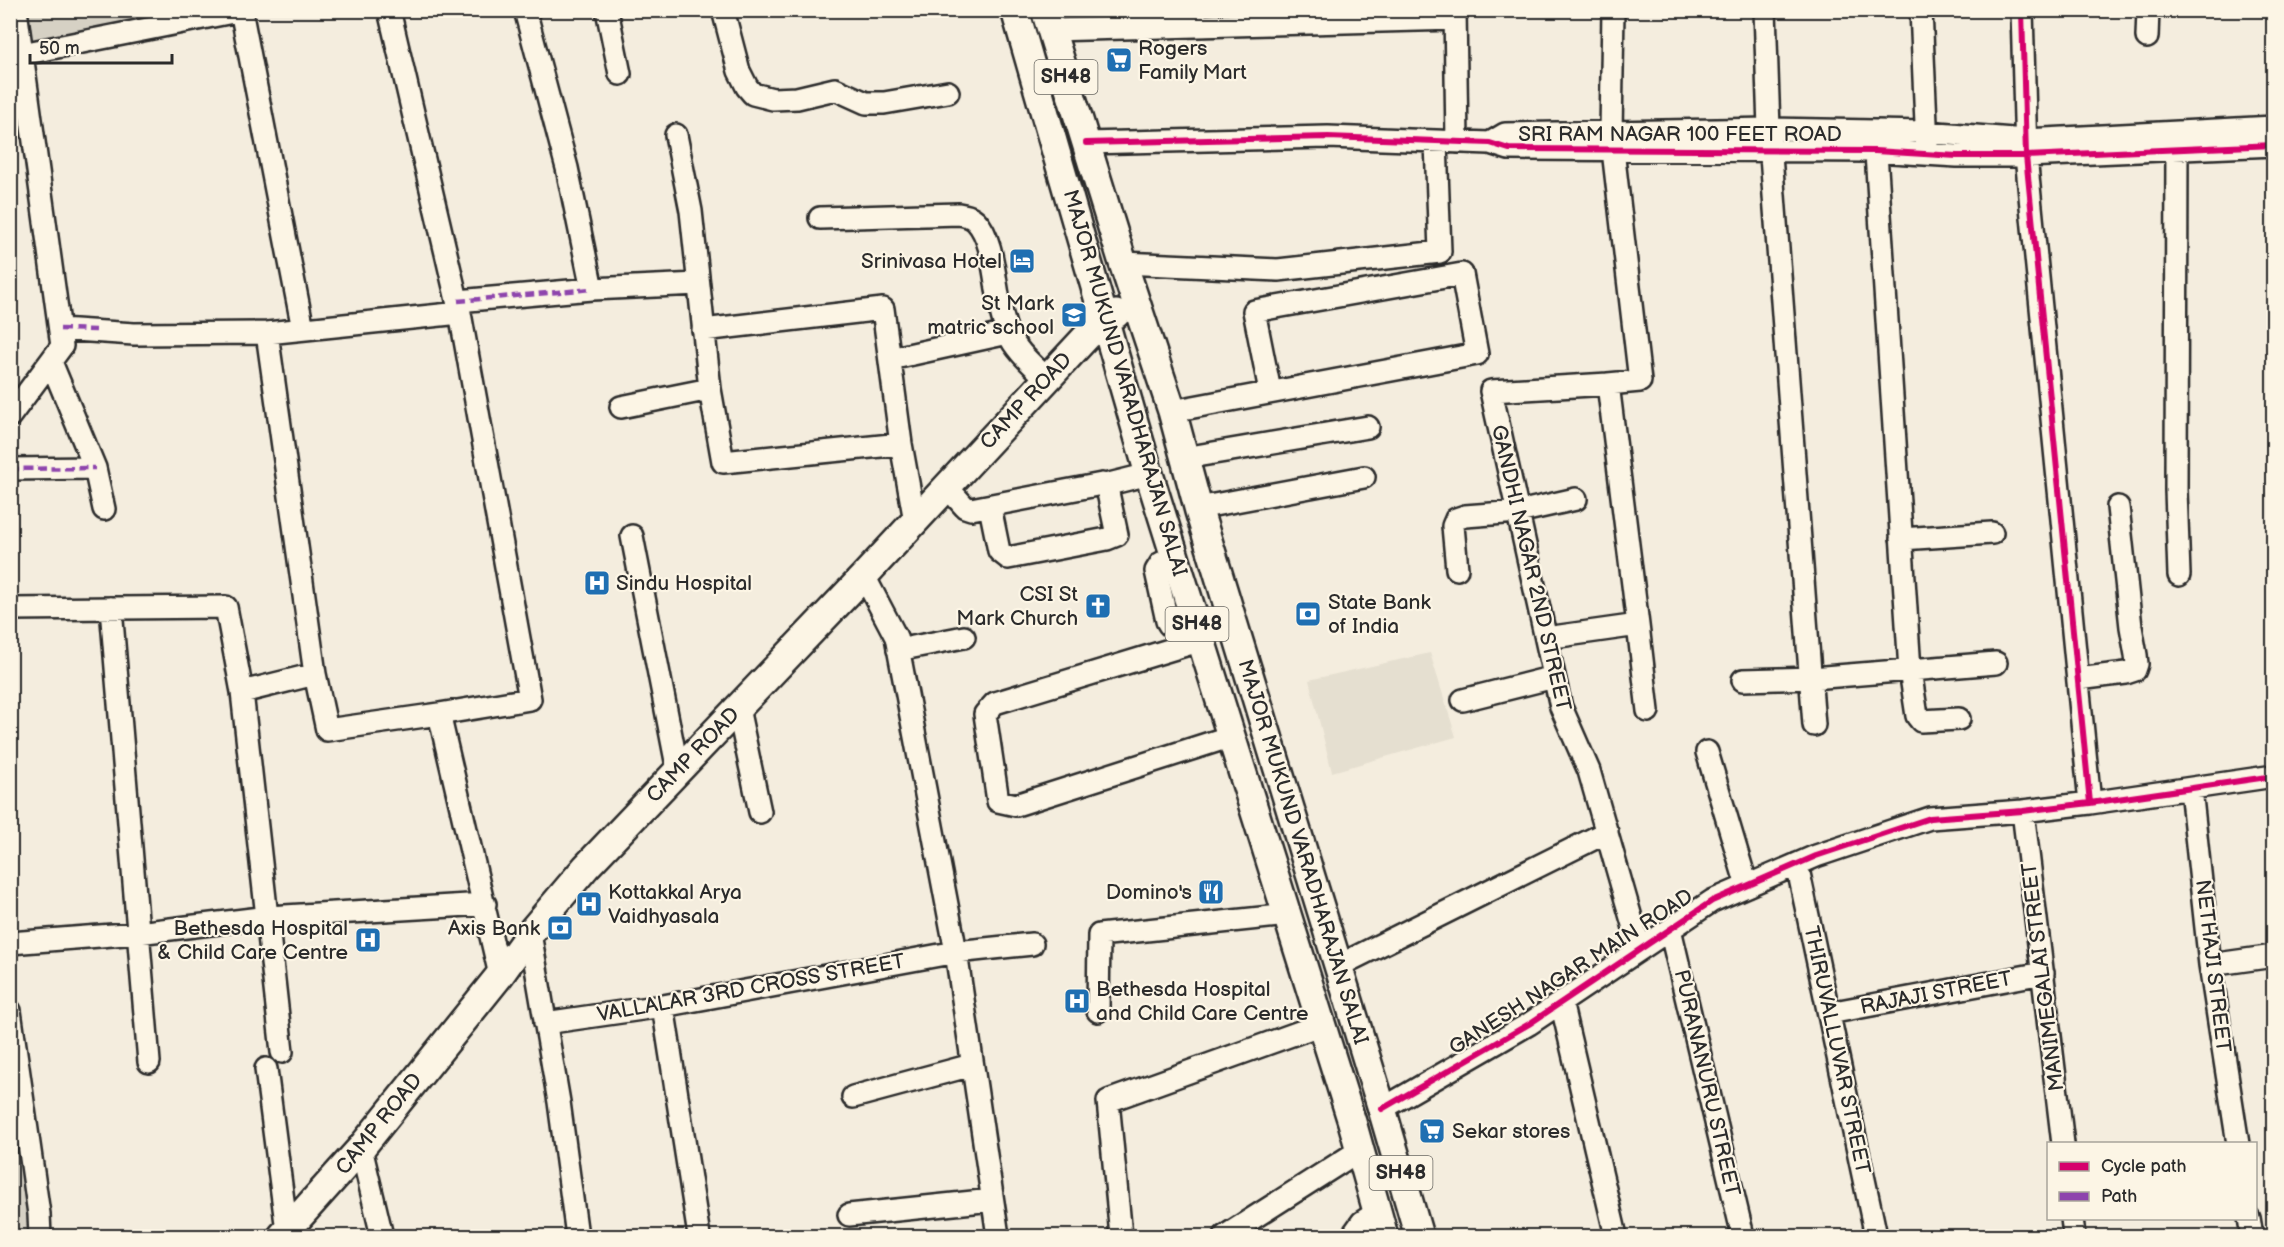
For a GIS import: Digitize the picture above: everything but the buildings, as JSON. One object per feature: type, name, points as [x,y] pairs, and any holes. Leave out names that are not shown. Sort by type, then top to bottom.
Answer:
[{"type":"main road","name":"MAJOR MUKUND VARADHARAJAN SALAI","points":[[1014,10],[1061,165],[1149,474],[1322,1024],[1381,1224]]},
{"type":"main road","name":"MAJOR MUKUND VARADHARAJAN SALAI","points":[[1048,20],[1123,263],[1172,411],[1198,508],[1382,1108]]},
{"type":"main road","name":"CAMP ROAD","points":[[285,1234],[361,1148],[500,975],[530,933],[586,867],[864,576],[1103,319],[1137,307]]},
{"type":"main road","name":"SH48","points":[[1382,1108],[1419,1236]]},
{"type":"street","points":[[10,416],[62,346],[18,96],[22,54],[16,10]]},
{"type":"street","points":[[267,333],[315,674],[327,730],[530,699],[459,307],[389,10]]},
{"type":"street","points":[[525,10],[567,168],[592,289]]},
{"type":"street","points":[[607,10],[620,74]]},
{"type":"street","points":[[723,10],[739,71],[753,94],[773,99],[797,98],[836,89],[866,104],[948,92]]},
{"type":"street","points":[[1613,10],[1612,141],[1640,381],[1608,384],[1648,711]]},
{"type":"street","points":[[1765,10],[1770,139],[1814,724]]},
{"type":"street","points":[[1921,10],[1927,142]]},
{"type":"street","points":[[2022,10],[2025,148],[2090,803]]},
{"type":"street","points":[[2147,37],[2148,10]]},
{"type":"street","points":[[22,54],[242,11],[303,329]]},
{"type":"street","points":[[1048,20],[1455,15],[1458,142]]},
{"type":"street","name":"SRI RAM NAGAR 100 FEET ROAD","points":[[2177,142],[2274,127]]},
{"type":"street","name":"SRI RAM NAGAR 100 FEET ROAD","points":[[1086,143],[1328,137],[1490,143],[1505,134],[1612,141],[1770,139],[1927,142],[1957,156],[2025,148],[2177,142],[2274,146]]},
{"type":"street","points":[[676,135],[691,211],[710,389],[723,462],[901,444]]},
{"type":"street","points":[[1875,141],[1910,670],[1917,716],[1921,721],[1959,719]]},
{"type":"street","points":[[1123,263],[1278,270],[1440,252],[1436,142]]},
{"type":"street","points":[[2177,142],[2176,490],[2179,575]]},
{"type":"street","points":[[820,218],[959,214],[975,220],[985,234],[997,298],[1008,333],[1015,346],[1047,379]]},
{"type":"street","points":[[1172,411],[1477,354],[1462,274],[1254,311],[1270,391]]},
{"type":"street","points":[[60,329],[134,334],[267,333],[592,289],[698,284]]},
{"type":"street","points":[[703,330],[883,309],[901,444],[915,520]]},
{"type":"street","points":[[890,359],[1008,333]]},
{"type":"street","points":[[51,362],[95,468],[104,509]]},
{"type":"street","name":"GANDHI NAGAR 2ND STREET","points":[[1608,384],[1491,391],[1561,707],[1589,771],[1640,949]]},
{"type":"street","points":[[621,407],[710,389]]},
{"type":"street","points":[[1184,458],[1368,427]]},
{"type":"street","points":[[10,469],[95,468]]},
{"type":"street","points":[[946,487],[965,507],[971,509],[1099,484],[1105,485],[1149,474]]},
{"type":"street","points":[[1198,508],[1364,477]]},
{"type":"street","points":[[990,507],[999,551],[1008,558],[1107,539],[1117,535],[1105,485]]},
{"type":"street","points":[[1457,569],[1454,522],[1466,516],[1518,512],[1576,499]]},
{"type":"street","points":[[2078,679],[2126,673],[2135,670],[2137,664],[2118,507]]},
{"type":"street","points":[[1901,539],[1992,533]]},
{"type":"street","points":[[632,536],[678,771]]},
{"type":"street","points":[[864,576],[896,637],[956,952],[998,1236]]},
{"type":"street","points":[[10,609],[226,607],[242,692],[282,1052]]},
{"type":"street","points":[[111,608],[149,1062]]},
{"type":"street","points":[[1546,638],[1638,625]]},
{"type":"street","points":[[1200,634],[995,703],[985,714],[998,801],[1016,805],[1232,736]]},
{"type":"street","points":[[898,650],[964,637]]},
{"type":"street","points":[[1743,680],[1812,678],[1996,663]]},
{"type":"street","points":[[242,692],[315,674]]},
{"type":"street","points":[[1463,700],[1554,677]]},
{"type":"street","points":[[738,708],[760,812]]},
{"type":"street","points":[[439,714],[500,975]]},
{"type":"street","points":[[1707,752],[1747,886]]},
{"type":"street","name":"GANESH NAGAR MAIN ROAD","points":[[1382,1108],[1529,1024],[1712,901],[1797,864],[1930,818],[2024,811],[2090,803],[2274,776]]},
{"type":"street","name":"NETHAJI STREET","points":[[2191,789],[2210,965],[2238,1142]]},
{"type":"street","name":"MANIMEGALAI STREET","points":[[2024,811],[2063,1142]]},
{"type":"street","points":[[1338,966],[1607,832]]},
{"type":"street","name":"THIRUVALLUVAR STREET","points":[[1797,864],[1876,1236]]},
{"type":"street","points":[[10,943],[138,933],[268,917],[485,904]]},
{"type":"street","points":[[1098,1011],[1099,935],[1288,915]]},
{"type":"street","name":"PURANANURU STREET","points":[[1670,929],[1743,1236]]},
{"type":"street","points":[[530,933],[559,1102],[577,1236]]},
{"type":"street","name":"VALLALAR 3RD CROSS STREET","points":[[545,1023],[663,1006],[956,952],[1032,944]]},
{"type":"street","points":[[2210,965],[2274,956]]},
{"type":"street","name":"RAJAJI STREET","points":[[1829,1013],[2043,973]]},
{"type":"street","points":[[1561,1002],[1616,1236]]},
{"type":"street","points":[[663,1006],[699,1236]]},
{"type":"street","points":[[10,1011],[39,1214],[40,1236]]},
{"type":"street","points":[[1121,1236],[1108,1101],[1322,1024]]},
{"type":"street","points":[[853,1097],[972,1065]]},
{"type":"street","points":[[266,1070],[285,1234]]},
{"type":"street","points":[[361,1148],[382,1236]]},
{"type":"street","points":[[1225,1236],[1360,1150]]},
{"type":"street","points":[[849,1215],[992,1200]]},
{"type":"street","points":[[2072,1220],[2074,1236]]},
{"type":"street","points":[[2249,1220],[2252,1236]]},
{"type":"street","points":[[1352,1236],[1362,1221],[1381,1224]]},
{"type":"shaded area","points":[[28,10],[212,11],[31,47]]},
{"type":"shaded area","points":[[1430,653],[1456,737],[1332,772],[1309,680]]},
{"type":"shaded area","points":[[11,953],[44,1236],[11,1236]]},
{"type":"marked path","points":[[458,301],[592,289]]},
{"type":"marked path","points":[[60,329],[98,330]]},
{"type":"marked path","points":[[10,469],[95,468]]},
{"type":"cycle path","points":[[2022,10],[2026,156],[2090,803]]},
{"type":"cycle path","points":[[1086,143],[1328,137],[1490,143],[1509,149],[1875,151],[1957,156],[2026,156],[2274,145]]},
{"type":"cycle path","points":[[1382,1109],[1529,1024],[1712,901],[1816,856],[1930,818],[2090,803],[2274,776]]},
{"type":"place","name":"Rogers Family Mart","points":[[1119,60]]},
{"type":"place","name":"Srinivasa Hotel","points":[[1022,261]]},
{"type":"place","name":"St Mark matric school","points":[[1074,315]]},
{"type":"place","name":"Sindu Hospital","points":[[597,583]]},
{"type":"place","name":"CSI St Mark Church","points":[[1098,606]]},
{"type":"place","name":"State Bank of India","points":[[1308,614]]},
{"type":"place","name":"Domino's","points":[[1211,892]]},
{"type":"place","name":"Kottakkal Arya Vaidhyasala","points":[[589,904]]},
{"type":"place","name":"Axis Bank","points":[[560,928]]},
{"type":"place","name":"Bethesda Hospital & Child Care Centre","points":[[368,940]]},
{"type":"place","name":"Bethesda Hospital and Child Care Centre","points":[[1077,1001]]},
{"type":"place","name":"Sekar stores","points":[[1432,1131]]}]
